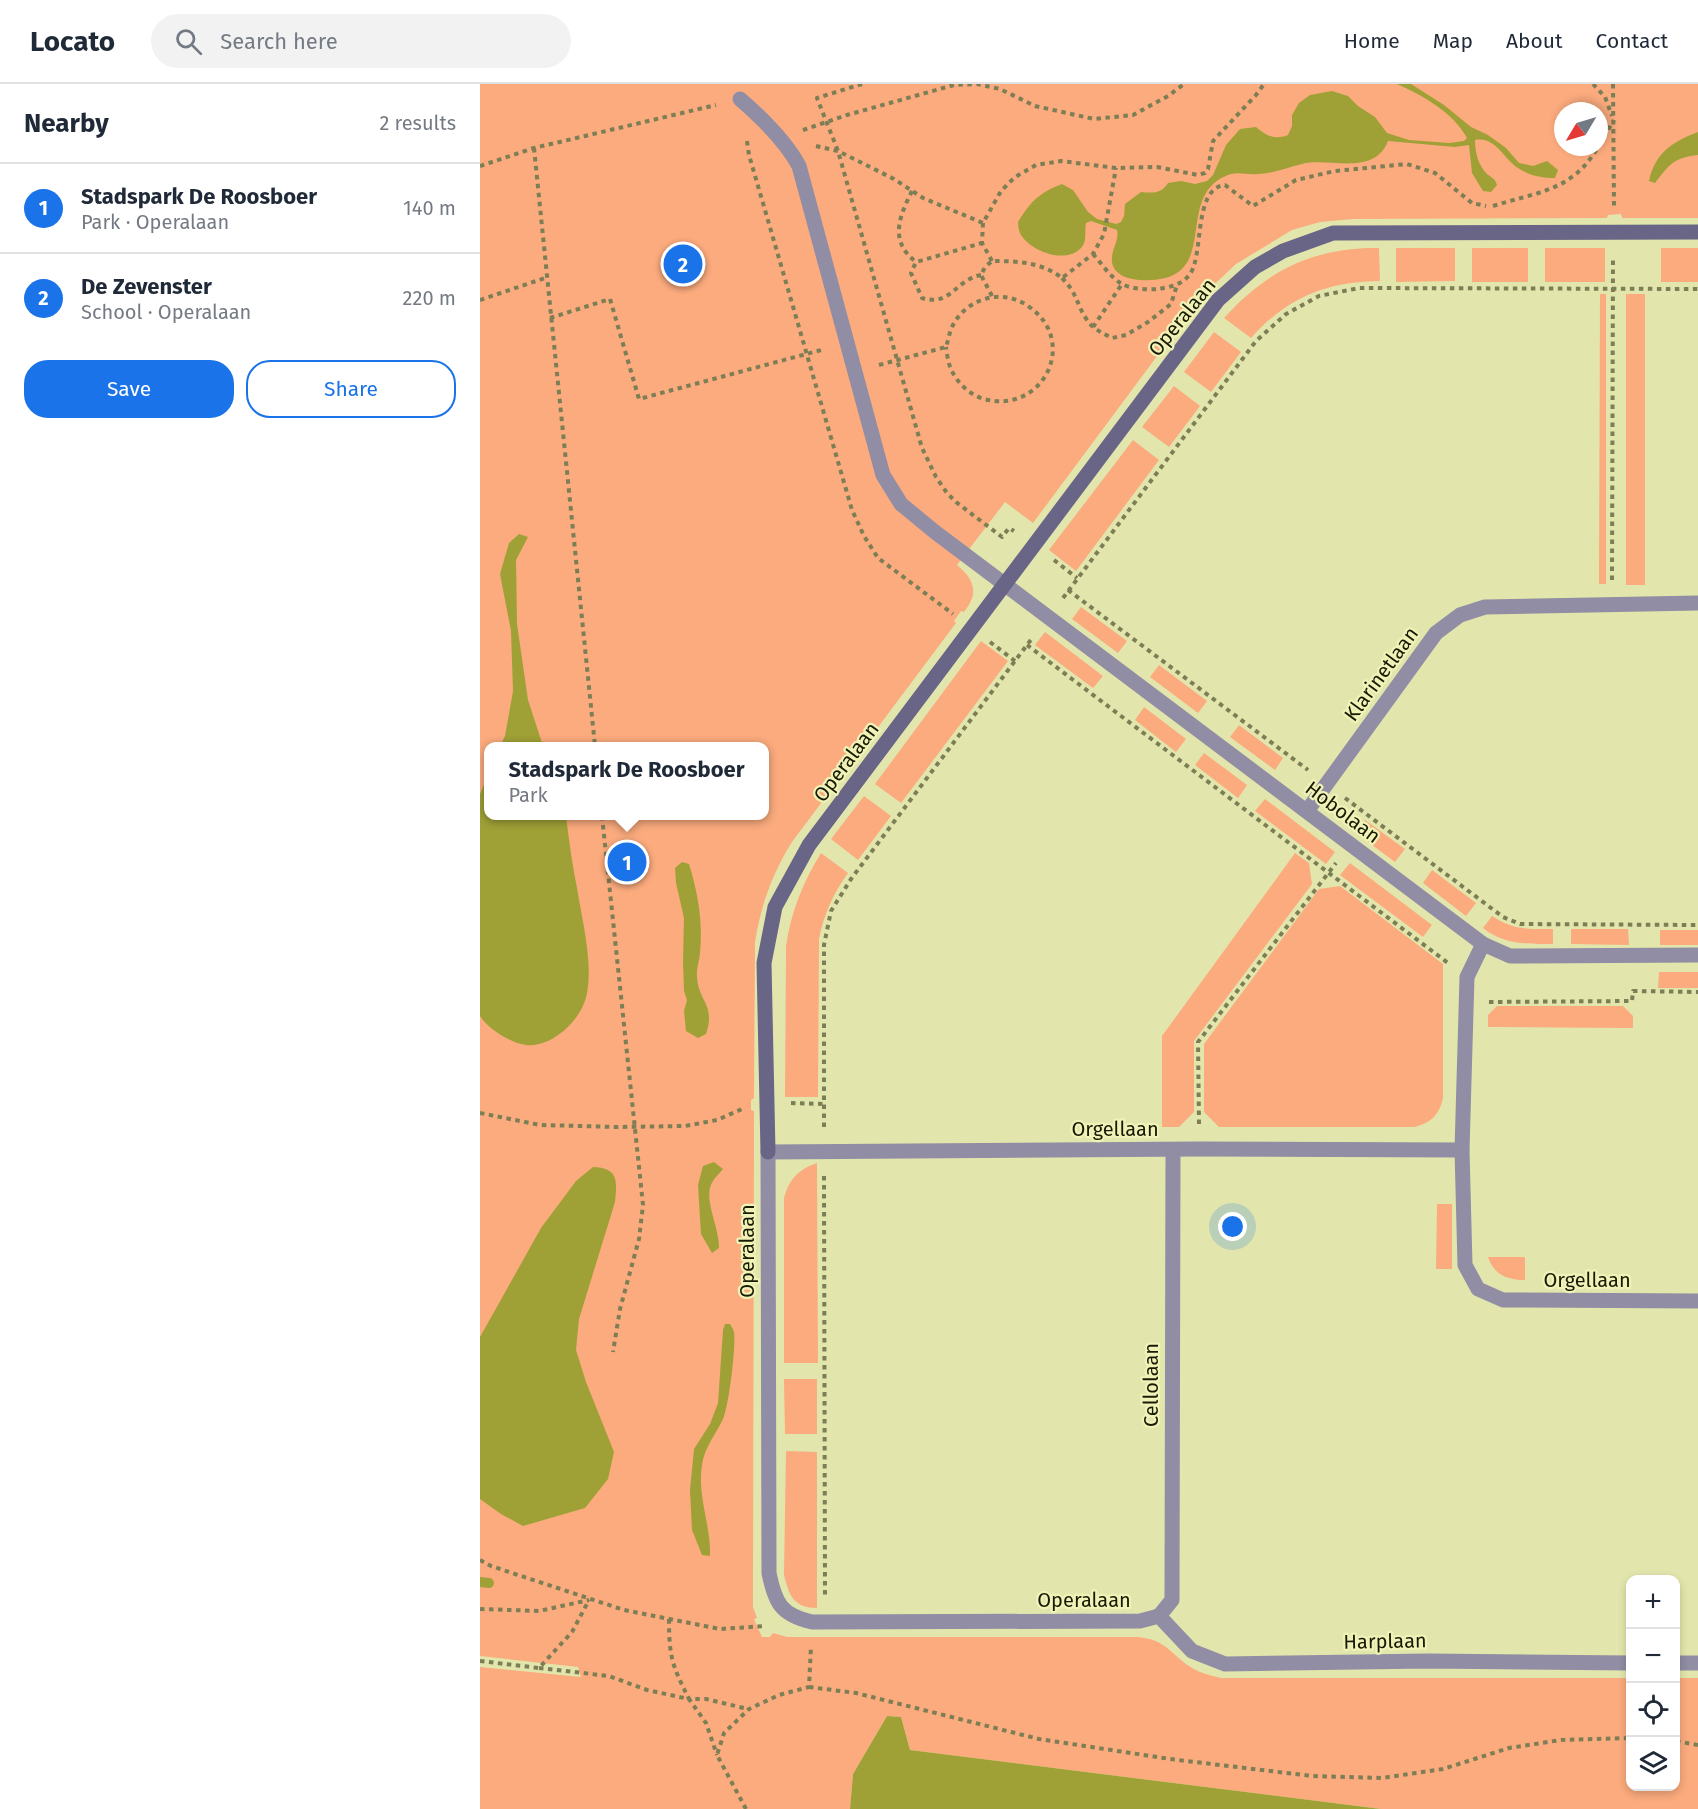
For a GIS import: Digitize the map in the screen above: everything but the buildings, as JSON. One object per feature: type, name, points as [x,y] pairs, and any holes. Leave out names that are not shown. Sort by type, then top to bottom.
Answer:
[{"type":"street","points":[[740,99],[780,139],[799,166],[883,475],[891,490],[901,504],[935,532],[1004,583]]},
{"type":"street","name":"Operalaan","points":[[1159,1616],[1140,1621],[818,1622],[796,1618],[785,1611],[774,1594],[770,1573],[768,1103],[764,963],[775,907],[809,845],[1004,583],[1218,300],[1255,267],[1283,251],[1333,233],[1698,232]]},
{"type":"street","name":"Hobolaan","points":[[1004,583],[1483,944],[1510,956],[1698,955]]},
{"type":"street","name":"Klarinetlaan","points":[[1307,811],[1436,633],[1460,615],[1485,607],[1698,603]]},
{"type":"street","name":"Orgellaan","points":[[1483,944],[1467,977],[1462,1150],[1465,1265],[1478,1289],[1503,1300],[1698,1301]]},
{"type":"street","name":"Cellolaan","points":[[1159,1616],[1172,1600],[1173,1150]]},
{"type":"street","name":"Orgellaan","points":[[768,1152],[1462,1150]]},
{"type":"street","name":"Harplaan","points":[[1159,1616],[1192,1651],[1225,1664],[1428,1661],[1626,1663]]},
{"type":"street","points":[[1680,1663],[1698,1663]]},
{"type":"path","points":[[861,84],[817,98],[838,151],[922,448],[936,477],[956,502],[1002,537],[1009,528],[1077,578]]},
{"type":"path","points":[[780,139],[825,122],[954,85],[977,84],[1000,89],[1035,106],[1094,119],[1132,115],[1150,107],[1184,84]]},
{"type":"path","points":[[992,261],[982,243],[983,223],[1001,191],[1015,177],[1036,165],[1061,161],[1116,168],[1157,167],[1198,175],[1204,173],[1208,169],[1213,141],[1264,84]]},
{"type":"path","points":[[1593,84],[1605,97],[1614,119]]},
{"type":"path","points":[[1612,604],[1613,84]]},
{"type":"path","points":[[480,166],[534,148],[740,99],[749,155],[852,510],[878,558],[1015,661]]},
{"type":"path","points":[[1608,129],[1614,119]]},
{"type":"path","points":[[780,139],[838,151],[894,179],[923,198],[983,223]]},
{"type":"path","points":[[534,148],[594,742]]},
{"type":"path","points":[[1062,278],[1093,254],[1104,234],[1116,168]]},
{"type":"path","points":[[912,190],[898,227],[901,247],[916,262]]},
{"type":"path","points":[[981,275],[971,277],[946,297],[934,302],[922,298],[911,273],[916,262],[982,243]]},
{"type":"path","points":[[981,275],[992,261],[1021,262],[1053,271],[1072,288],[1087,320],[1093,327],[1112,338],[1126,335],[1171,304],[1177,285]]},
{"type":"path","points":[[981,275],[992,296]]},
{"type":"path","points":[[480,300],[548,277]]},
{"type":"path","points":[[1093,327],[1122,284]]},
{"type":"path","points":[[809,1687],[818,1622],[825,945],[831,911],[851,879],[1256,340],[1286,314],[1319,296],[1359,288],[1698,289]]},
{"type":"path","points":[[992,296],[1006,297],[1027,305],[1043,319],[1051,335],[1053,352],[1048,373],[1038,387],[1019,399],[997,402],[977,397],[962,386],[950,369],[946,347],[952,328],[963,311],[978,301],[992,296]]},
{"type":"path","points":[[550,318],[610,299],[639,399],[808,353]]},
{"type":"path","points":[[855,372],[946,347]]},
{"type":"path","points":[[1068,591],[1503,917],[1520,924],[1698,925]]},
{"type":"path","points":[[1027,645],[1467,977]]},
{"type":"path","points":[[602,820],[644,1205],[642,1222],[620,1309],[613,1352]]},
{"type":"path","points":[[1199,1149],[1198,1042],[1350,844]]},
{"type":"path","points":[[1466,1002],[1632,1001],[1633,991],[1698,992]]},
{"type":"path","points":[[480,1113],[540,1125],[685,1126],[717,1120],[751,1105],[825,1104]]},
{"type":"path","points":[[480,1560],[491,1566],[589,1600],[624,1610],[720,1629],[764,1628],[785,1611]]},
{"type":"path","points":[[480,1609],[539,1611],[589,1600]]},
{"type":"path","points":[[539,1668],[572,1632],[589,1600]]},
{"type":"path","points":[[669,1619],[669,1650],[674,1668],[689,1699],[706,1724],[717,1755],[746,1809]]},
{"type":"path","points":[[480,1661],[609,1676],[647,1690],[689,1699],[706,1699],[749,1709]]},
{"type":"path","points":[[717,1755],[724,1733],[749,1709],[780,1695],[809,1687],[856,1693],[1039,1739],[1170,1759],[1312,1776],[1382,1778],[1443,1769],[1509,1748],[1550,1741],[1626,1738]]},
{"type":"path","points":[[1680,1743],[1698,1745]]},
{"type":"shaded area","points":[[480,84],[1698,84],[1698,218],[1622,218],[1621,214],[1608,215],[1607,218],[1353,219],[1320,222],[1292,230],[1236,264],[1201,297],[1033,523],[1005,502],[957,565],[968,576],[973,587],[969,605],[964,612],[961,611],[954,621],[956,623],[792,842],[773,878],[760,915],[755,942],[754,1098],[751,1100],[751,1110],[754,1111],[753,1607],[757,1618],[754,1619],[762,1637],[770,1637],[773,1633],[787,1637],[1138,1637],[1154,1640],[1190,1667],[1221,1678],[1626,1678],[1626,1791],[1680,1791],[1680,1678],[1698,1678],[1698,1809],[1381,1809],[910,1750],[901,1717],[887,1716],[853,1774],[850,1809],[480,1809],[480,1667],[581,1677],[578,1667],[480,1656]]},
{"type":"shaded area","points":[[1397,84],[1411,84],[1444,105],[1471,127],[1488,135],[1506,148],[1519,163],[1533,166],[1547,161],[1558,170],[1555,178],[1545,178],[1522,171],[1493,144],[1482,140],[1475,140],[1476,149],[1481,167],[1497,185],[1491,192],[1483,191],[1472,173],[1469,145],[1455,147],[1388,141],[1381,152],[1372,159],[1362,162],[1313,162],[1264,173],[1231,174],[1213,185],[1203,200],[1191,254],[1182,268],[1166,278],[1139,280],[1120,275],[1112,261],[1117,230],[1091,221],[1086,223],[1085,240],[1080,249],[1065,255],[1048,254],[1032,246],[1021,235],[1018,222],[1027,208],[1041,194],[1062,184],[1073,190],[1088,212],[1097,219],[1116,224],[1121,222],[1124,216],[1125,204],[1141,192],[1160,191],[1168,183],[1181,181],[1195,184],[1207,181],[1213,175],[1226,145],[1240,129],[1256,127],[1271,136],[1288,135],[1292,126],[1292,115],[1299,103],[1310,95],[1332,91],[1348,96],[1375,117],[1387,133],[1409,140],[1449,143],[1464,141],[1467,138],[1446,113],[1427,99]]},
{"type":"shaded area","points":[[1698,132],[1698,155],[1677,160],[1655,183],[1649,181],[1656,163],[1666,150],[1680,140]]},
{"type":"shaded area","points":[[1379,248],[1380,281],[1342,285],[1309,294],[1279,312],[1251,338],[1224,318],[1257,287],[1275,274],[1294,265],[1334,252]]},
{"type":"shaded area","points":[[1396,248],[1455,248],[1455,281],[1396,282]]},
{"type":"shaded area","points":[[1472,248],[1528,248],[1528,282],[1472,282]]},
{"type":"shaded area","points":[[1545,248],[1605,248],[1605,282],[1545,282]]},
{"type":"shaded area","points":[[1661,248],[1698,248],[1698,282],[1661,282]]},
{"type":"shaded area","points":[[1600,294],[1606,294],[1606,584],[1599,584]]},
{"type":"shaded area","points":[[1626,294],[1645,294],[1645,585],[1626,585]]},
{"type":"shaded area","points":[[1214,332],[1241,352],[1211,392],[1184,372]]},
{"type":"shaded area","points":[[1174,386],[1200,406],[1169,447],[1142,427]]},
{"type":"shaded area","points":[[1133,440],[1159,460],[1076,571],[1049,550]]},
{"type":"shaded area","points":[[519,534],[528,537],[516,560],[517,624],[528,700],[542,742],[502,742],[513,691],[511,631],[500,574],[509,543]]},
{"type":"shaded area","points":[[1081,607],[1127,641],[1118,653],[1072,619]]},
{"type":"shaded area","points":[[1045,632],[1103,676],[1093,688],[1035,645]]},
{"type":"shaded area","points":[[981,641],[1008,661],[901,803],[875,784]]},
{"type":"shaded area","points":[[1159,665],[1207,701],[1198,713],[1150,677]]},
{"type":"shaded area","points":[[1144,707],[1186,739],[1176,752],[1135,720]]},
{"type":"shaded area","points":[[1239,725],[1283,758],[1275,770],[1230,737]]},
{"type":"shaded area","points":[[1204,753],[1247,785],[1238,798],[1195,765]]},
{"type":"shaded area","points":[[484,785],[484,820],[567,820],[588,954],[587,993],[580,1011],[568,1027],[543,1043],[527,1045],[512,1041],[490,1027],[480,1016],[480,794]]},
{"type":"shaded area","points":[[864,796],[891,816],[858,860],[831,839]]},
{"type":"shaded area","points":[[1265,799],[1335,852],[1326,864],[1255,811]]},
{"type":"shaded area","points":[[1365,820],[1405,849],[1395,862],[1356,833]]},
{"type":"shaded area","points":[[821,853],[848,873],[830,904],[819,939],[818,1097],[785,1097],[786,946],[799,898]]},
{"type":"shaded area","points":[[1295,853],[1309,863],[1312,884],[1194,1041],[1194,1112],[1179,1127],[1162,1127],[1162,1036]]},
{"type":"shaded area","points":[[682,862],[689,864],[697,897],[701,941],[697,976],[709,1016],[706,1034],[698,1038],[686,1031],[684,1011],[687,1000],[684,991],[684,918],[675,868]]},
{"type":"shaded area","points":[[1350,863],[1432,925],[1423,937],[1340,875]]},
{"type":"shaded area","points":[[1432,870],[1476,903],[1466,916],[1423,883]]},
{"type":"shaded area","points":[[1340,886],[1443,964],[1443,1098],[1439,1109],[1430,1121],[1414,1127],[1219,1127],[1204,1112],[1204,1044],[1319,889]]},
{"type":"shaded area","points":[[1492,916],[1500,921],[1528,929],[1553,929],[1553,944],[1534,944],[1499,938],[1483,928]]},
{"type":"shaded area","points":[[1571,929],[1628,929],[1629,945],[1571,944]]},
{"type":"shaded area","points":[[1660,930],[1698,930],[1698,945],[1660,945]]},
{"type":"shaded area","points":[[1659,972],[1698,972],[1698,988],[1658,988]]},
{"type":"shaded area","points":[[1497,1006],[1623,1006],[1633,1016],[1633,1028],[1488,1027],[1488,1015]]},
{"type":"shaded area","points":[[714,1162],[723,1169],[713,1181],[709,1191],[719,1241],[719,1248],[712,1253],[701,1234],[698,1185],[703,1166]]},
{"type":"shaded area","points":[[817,1163],[818,1363],[784,1363],[784,1198],[789,1185],[796,1176],[805,1168]]},
{"type":"shaded area","points":[[593,1167],[612,1173],[616,1182],[615,1202],[579,1319],[576,1350],[586,1382],[614,1452],[608,1479],[585,1508],[523,1526],[480,1499],[480,1337],[541,1228],[576,1181]]},
{"type":"shaded area","points":[[1437,1204],[1452,1204],[1452,1269],[1436,1269]]},
{"type":"shaded area","points":[[1488,1257],[1525,1257],[1525,1280],[1502,1275],[1494,1268]]},
{"type":"shaded area","points":[[725,1324],[730,1324],[734,1332],[730,1389],[723,1419],[705,1453],[701,1477],[710,1556],[702,1555],[692,1530],[690,1490],[694,1449],[710,1424],[718,1403]]},
{"type":"shaded area","points":[[784,1379],[817,1379],[817,1434],[785,1434]]},
{"type":"shaded area","points":[[786,1451],[817,1452],[817,1608],[803,1606],[794,1599],[784,1575]]},
{"type":"shaded area","points":[[887,1716],[901,1717],[910,1750],[1381,1809],[850,1809],[853,1774]]},
{"type":"waterway","points":[[480,1582],[489,1583]]},
{"type":"place","name":"De Zevenster","points":[[683,264]]},
{"type":"place","name":"Stadspark De Roosboer","points":[[627,862]]}]
